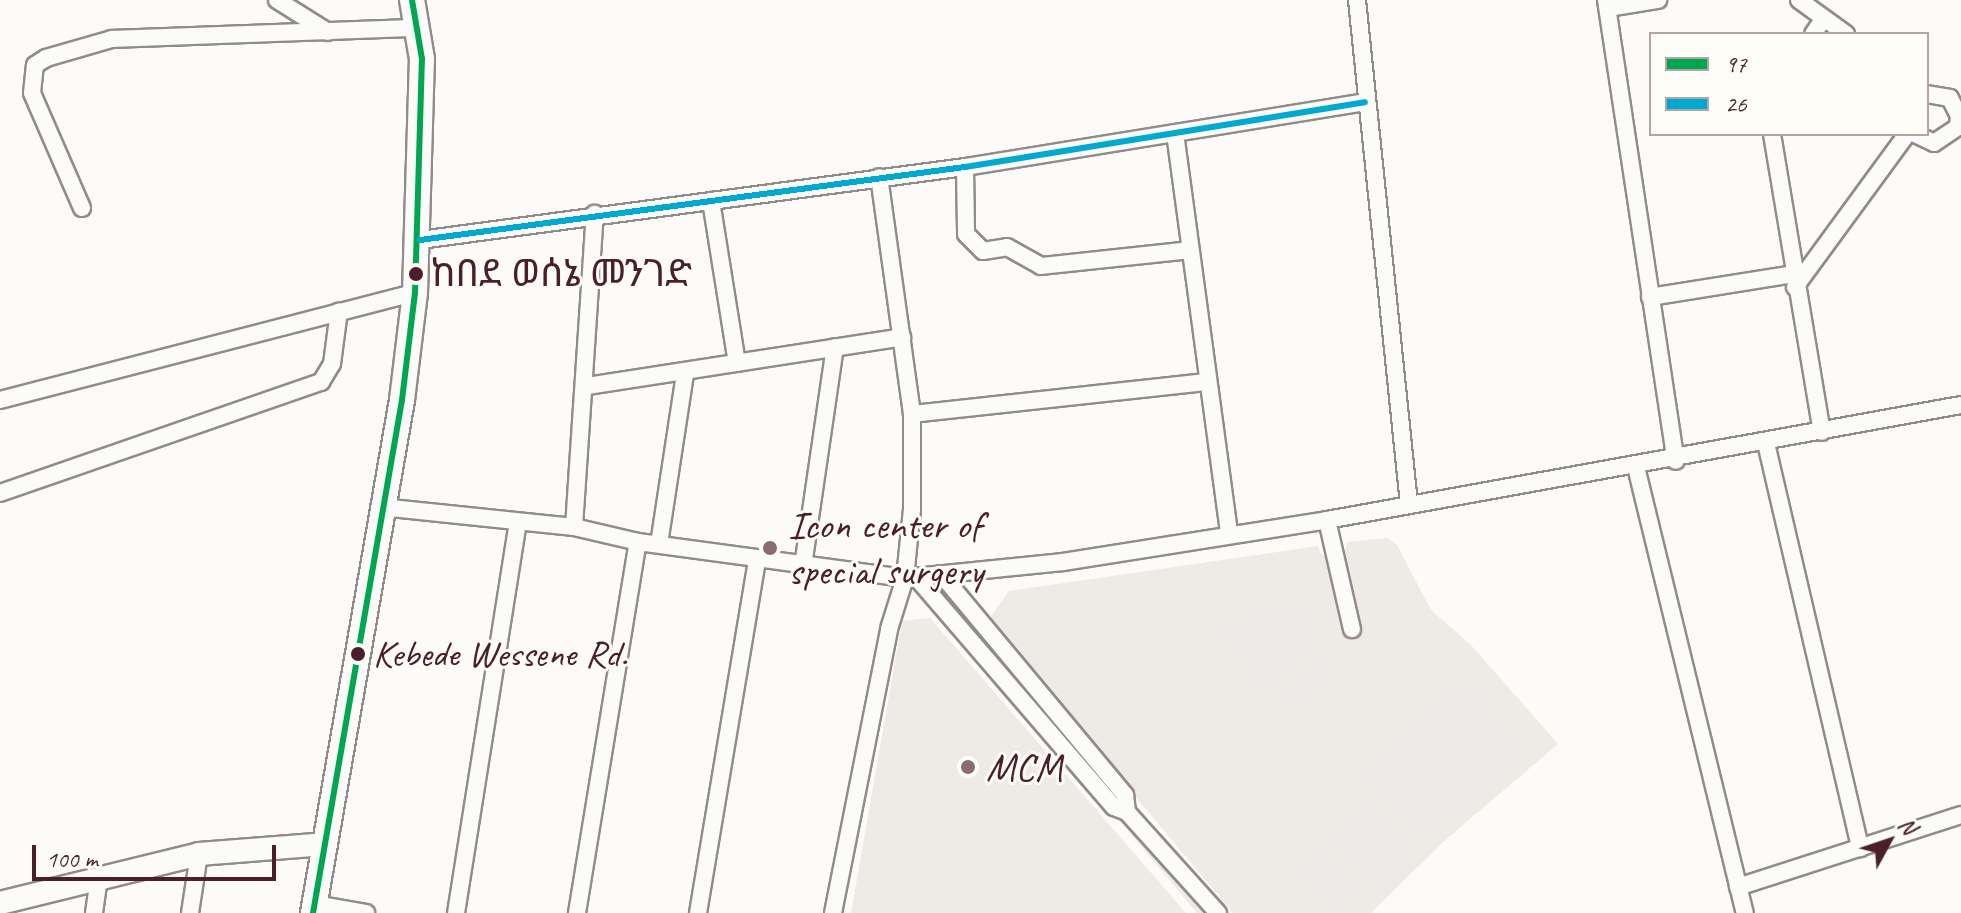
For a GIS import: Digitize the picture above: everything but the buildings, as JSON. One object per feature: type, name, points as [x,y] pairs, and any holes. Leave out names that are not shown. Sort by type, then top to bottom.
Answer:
[{"type":"main road","points":[[314,909],[381,507],[402,400],[415,293],[420,240],[422,59],[412,0]]},
{"type":"street","points":[[277,0],[328,32]]},
{"type":"street","points":[[1357,0],[1365,102],[1409,504]]},
{"type":"street","points":[[1658,0],[1607,4],[1676,461]]},
{"type":"street","points":[[1799,0],[1843,32]]},
{"type":"street","points":[[1814,32],[1824,18]]},
{"type":"street","points":[[82,208],[32,93],[35,65],[46,58],[112,39],[417,28]]},
{"type":"street","points":[[1919,136],[1934,143],[1956,139],[1959,116],[1955,92],[1929,92]]},
{"type":"street","points":[[420,240],[595,214],[965,167],[1365,102]]},
{"type":"street","points":[[1175,133],[1229,534]]},
{"type":"street","points":[[1772,136],[1794,280],[1822,432]]},
{"type":"street","points":[[1650,297],[1794,280],[1905,136]]},
{"type":"street","points":[[965,167],[966,234],[983,251],[1007,247],[1041,266],[1190,250]]},
{"type":"street","points":[[833,913],[889,629],[910,577],[912,414],[879,177]]},
{"type":"street","points":[[711,201],[737,363]]},
{"type":"street","points":[[574,527],[587,386],[595,214]]},
{"type":"street","points":[[0,400],[415,293]]},
{"type":"street","points":[[0,493],[321,382],[332,364],[339,311]]},
{"type":"street","points":[[587,386],[685,374],[902,337]]},
{"type":"street","points":[[803,566],[835,347]]},
{"type":"street","points":[[659,544],[685,374]]},
{"type":"street","points":[[912,414],[1207,382]]},
{"type":"street","points":[[381,507],[574,527],[638,542],[757,561],[910,577],[1063,562],[1327,520],[1676,461],[1961,405]]},
{"type":"street","points":[[1766,443],[1860,848]]},
{"type":"street","points":[[1636,467],[1745,913]]},
{"type":"street","points":[[1327,520],[1352,629]]},
{"type":"street","points":[[456,913],[518,523]]},
{"type":"street","points":[[577,913],[638,542]]},
{"type":"street","points":[[698,913],[757,561]]},
{"type":"street","points":[[941,574],[1125,795],[1127,812]]},
{"type":"street","points":[[910,577],[1114,807],[1127,812],[1218,913]]},
{"type":"street","points":[[1738,887],[1961,815]]},
{"type":"street","points":[[0,903],[199,854],[325,844]]},
{"type":"street","points":[[190,913],[199,854]]},
{"type":"street","points":[[94,913],[99,879]]},
{"type":"street","points":[[314,909],[366,913]]},
{"type":"shaded area","points":[[1387,538],[1397,545],[1431,610],[1471,645],[1558,744],[1443,842],[1371,913],[1233,913],[1000,635],[991,616],[1009,591],[1318,546],[1321,554],[1330,559],[1343,555],[1348,542]]},
{"type":"shaded area","points":[[941,574],[1219,913],[1197,913],[916,577]]},
{"type":"shaded area","points":[[1314,597],[1323,648],[1261,690],[1217,627]]},
{"type":"shaded area","name":"MCM","points":[[930,618],[1186,913],[851,913],[902,621]]},
{"type":"shaded area","points":[[1324,656],[1331,677],[1284,716],[1270,696]]},
{"type":"shaded area","points":[[1463,676],[1530,748],[1425,846],[1358,774]]},
{"type":"shaded area","points":[[1364,801],[1418,855],[1377,895],[1324,841]]},
{"type":"shaded area","points":[[1319,848],[1358,893],[1337,912],[1298,866]]},
{"type":"transit line","name":"97","points":[[313,913],[402,400],[415,293],[422,59],[412,0]]},
{"type":"transit line","name":"26","points":[[420,240],[965,167],[1365,102]]},
{"type":"place","name":"ከበደ ወሰኔ መንገድ","points":[[416,274]]},
{"type":"place","name":"Icon center of special surgery","points":[[770,548]]},
{"type":"place","name":"Kebede Wessene Rd.","points":[[358,654]]},
{"type":"place","name":"MCM","points":[[968,767]]}]
